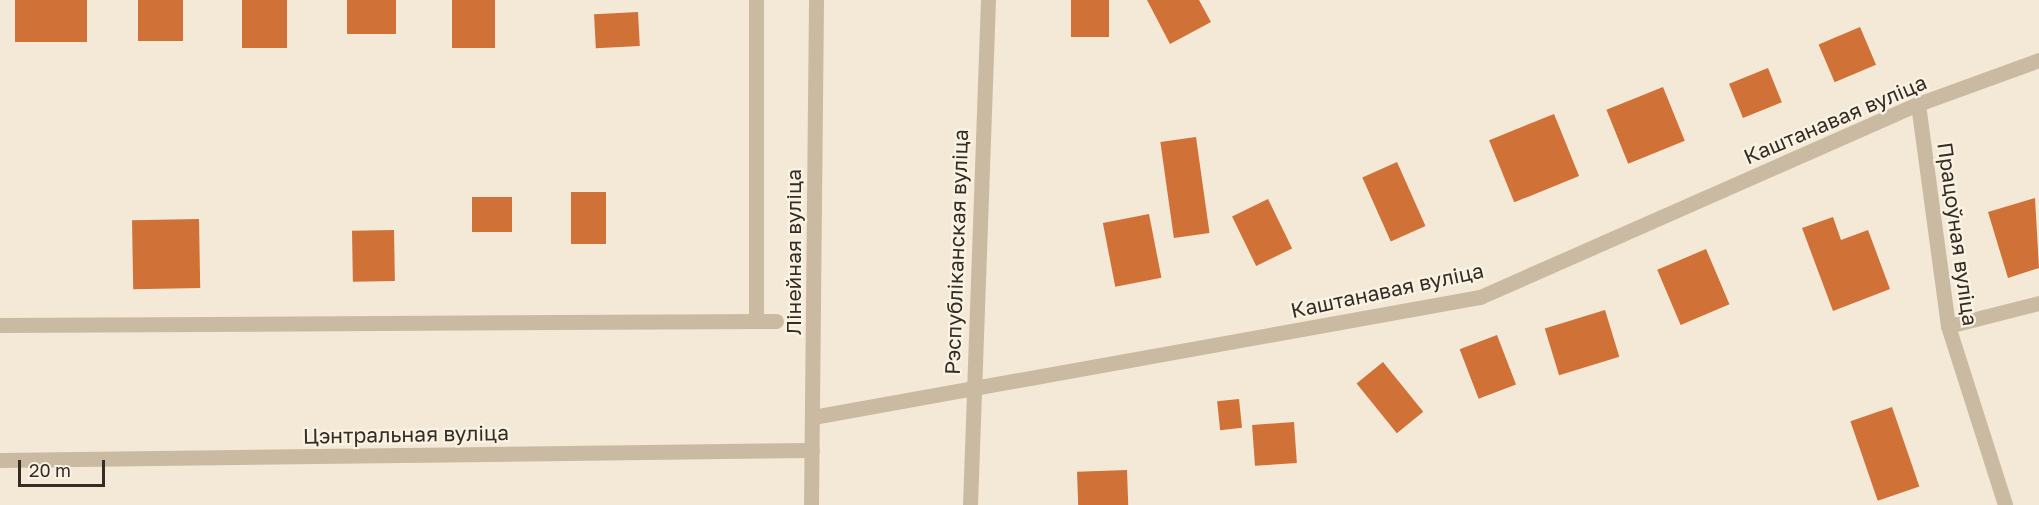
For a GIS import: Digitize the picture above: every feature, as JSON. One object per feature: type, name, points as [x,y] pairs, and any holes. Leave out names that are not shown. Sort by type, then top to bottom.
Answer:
[{"type":"street","name":"Лінейная вуліца","points":[[756,0],[756,321]]},
{"type":"street","name":"Лінейная вуліца","points":[[811,505],[816,0]]},
{"type":"street","name":"Рэспубліканская вуліца","points":[[970,505],[971,392],[979,300],[988,0]]},
{"type":"street","name":"Каштанавая вуліца","points":[[813,417],[971,392],[1480,297],[1918,104],[2039,60]]},
{"type":"street","name":"Працоўная вуліца","points":[[1918,104],[1947,327],[2005,505]]},
{"type":"street","points":[[1947,327],[2039,303]]},
{"type":"street","points":[[0,325],[776,321]]},
{"type":"street","name":"Цэнтральная вуліца","points":[[0,460],[812,450]]},
{"type":"building","points":[[15,0],[87,0],[87,42],[15,42]]},
{"type":"building","points":[[138,0],[183,0],[183,41],[138,41]]},
{"type":"building","points":[[242,0],[287,0],[287,48],[242,48]]},
{"type":"building","points":[[347,0],[396,0],[396,34],[347,34]]},
{"type":"building","points":[[452,0],[495,0],[495,48],[452,48]]},
{"type":"building","points":[[1071,0],[1109,0],[1109,37],[1071,37]]},
{"type":"building","points":[[1147,0],[1199,0],[1211,22],[1170,44]]},
{"type":"building","points":[[638,12],[640,46],[596,48],[594,14]]},
{"type":"building","points":[[1860,27],[1876,65],[1835,82],[1819,45]]},
{"type":"building","points":[[1768,68],[1782,102],[1743,118],[1729,84]]},
{"type":"building","points":[[1663,87],[1685,141],[1628,164],[1606,110]]},
{"type":"building","points":[[1554,114],[1579,176],[1514,202],[1489,140]]},
{"type":"building","points":[[1196,137],[1209,233],[1174,238],[1160,142]]},
{"type":"building","points":[[1397,162],[1425,226],[1391,241],[1362,177]]},
{"type":"building","points":[[571,192],[606,192],[606,244],[571,244]]},
{"type":"building","points":[[472,197],[512,197],[512,232],[472,232]]},
{"type":"building","points":[[2035,198],[2039,268],[2008,278],[1988,212]]},
{"type":"building","points":[[1268,199],[1292,248],[1256,266],[1232,217]]},
{"type":"building","points":[[1149,214],[1161,278],[1115,287],[1103,223]]},
{"type":"building","points":[[1833,217],[1841,240],[1868,230],[1890,289],[1833,311],[1802,228]]},
{"type":"building","points":[[199,219],[200,288],[133,289],[132,220]]},
{"type":"building","points":[[394,230],[395,281],[353,282],[352,231]]},
{"type":"building","points":[[1706,249],[1729,304],[1681,325],[1657,270]]},
{"type":"building","points":[[1605,310],[1619,357],[1559,375],[1545,328]]},
{"type":"building","points":[[1497,335],[1516,384],[1479,399],[1460,349]]},
{"type":"building","points":[[1383,362],[1423,412],[1397,433],[1357,383]]},
{"type":"building","points":[[1239,399],[1242,428],[1220,430],[1217,401]]},
{"type":"building","points":[[1892,407],[1919,486],[1878,501],[1850,421]]},
{"type":"building","points":[[1294,422],[1297,463],[1255,466],[1252,425]]},
{"type":"building","points":[[1127,470],[1128,505],[1078,505],[1077,472]]}]
